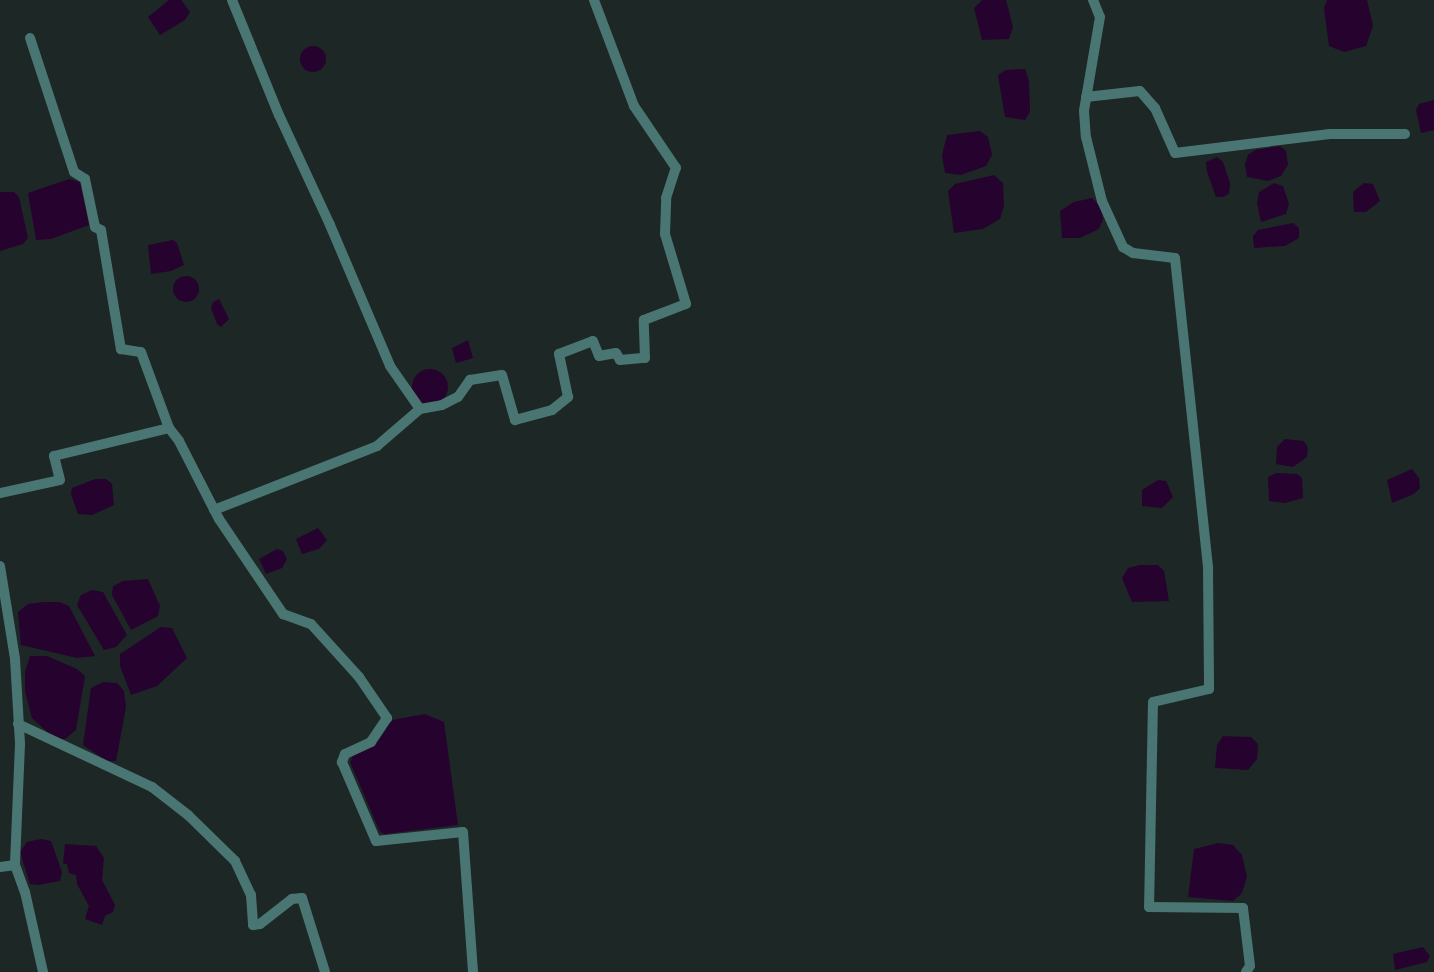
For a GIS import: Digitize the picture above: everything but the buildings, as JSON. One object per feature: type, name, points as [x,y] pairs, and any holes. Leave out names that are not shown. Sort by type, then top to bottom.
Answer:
[{"type":"street","points":[[232,0],[279,115],[390,366],[420,409]]},
{"type":"street","points":[[214,510],[377,446],[420,409],[442,405],[458,397],[470,380],[502,375],[515,420],[552,410],[568,397],[559,354],[593,341],[599,356],[616,353],[620,360],[645,358],[644,320],[686,304],[665,233],[666,198],[676,168],[634,106],[594,0]]},
{"type":"street","points":[[1094,0],[1100,17],[1086,97],[1086,137],[1102,201],[1123,247],[1133,253],[1175,258],[1208,568],[1209,689],[1153,702],[1149,907],[1243,908],[1250,966],[1246,972]]},
{"type":"street","points":[[30,38],[74,172],[85,179],[95,227],[100,230],[121,349],[141,352],[169,428],[179,441],[214,510],[283,614],[311,624],[359,677],[387,719],[370,742],[345,754],[342,762],[376,841],[463,832],[473,972]]},
{"type":"street","points":[[1086,97],[1140,91],[1155,108],[1175,153],[1330,134],[1405,134]]},
{"type":"street","points":[[0,493],[60,480],[54,456],[169,428]]},
{"type":"street","points":[[0,566],[15,659],[18,724],[15,865],[25,892],[43,972]]},
{"type":"street","points":[[18,724],[152,788],[188,815],[235,861],[251,895],[253,925],[260,924],[292,898],[302,898],[325,972]]},
{"type":"street","points":[[0,867],[15,865]]},
{"type":"shaded area","points":[[169,0],[181,0],[190,12],[185,20],[160,35],[148,17]]},
{"type":"shaded area","points":[[982,0],[1006,0],[1013,27],[1009,39],[982,40],[974,8]]},
{"type":"shaded area","points":[[1327,0],[1367,0],[1373,26],[1366,46],[1344,52],[1329,46],[1324,8]]},
{"type":"shaded area","points":[[313,46],[322,50],[326,59],[322,68],[313,72],[304,68],[300,59],[304,50]]},
{"type":"shaded area","points":[[1025,69],[1029,81],[1030,112],[1025,120],[1005,117],[998,75],[1006,70]]},
{"type":"shaded area","points":[[1434,100],[1434,130],[1421,133],[1416,110],[1419,104]]},
{"type":"shaded area","points":[[980,131],[988,137],[992,155],[986,166],[961,175],[945,173],[942,155],[947,135]]},
{"type":"shaded area","points":[[1280,146],[1286,151],[1288,165],[1281,176],[1268,181],[1247,177],[1245,164],[1248,155],[1255,150]]},
{"type":"shaded area","points":[[1217,157],[1223,162],[1230,183],[1229,194],[1223,197],[1216,197],[1207,172],[1206,162]]},
{"type":"shaded area","points":[[994,175],[1003,183],[1004,206],[1000,219],[983,229],[954,233],[948,191],[955,184]]},
{"type":"shaded area","points":[[69,179],[80,182],[89,225],[51,239],[36,240],[28,193]]},
{"type":"shaded area","points":[[1274,183],[1283,186],[1289,204],[1286,214],[1261,222],[1257,203],[1259,192]]},
{"type":"shaded area","points":[[1364,183],[1373,184],[1380,201],[1366,212],[1354,212],[1353,192]]},
{"type":"shaded area","points":[[0,192],[14,192],[19,197],[28,238],[23,244],[0,251]]},
{"type":"shaded area","points":[[1092,198],[1101,206],[1103,219],[1099,229],[1080,238],[1062,238],[1060,211],[1074,202]]},
{"type":"shaded area","points":[[1293,223],[1299,228],[1299,238],[1285,246],[1254,248],[1253,236],[1258,230]]},
{"type":"shaded area","points":[[173,240],[177,243],[184,265],[171,271],[151,274],[148,245]]},
{"type":"shaded area","points":[[186,276],[195,280],[199,289],[195,298],[186,302],[177,298],[173,289],[177,280]]},
{"type":"shaded area","points":[[219,299],[229,319],[221,327],[217,324],[211,308],[213,302]]},
{"type":"shaded area","points":[[468,340],[473,358],[456,363],[452,348]]},
{"type":"shaded area","points":[[430,369],[442,375],[448,387],[442,399],[430,405],[418,399],[412,387],[418,375]]},
{"type":"shaded area","points":[[1285,439],[1304,441],[1308,448],[1307,457],[1293,467],[1276,464],[1277,447]]},
{"type":"shaded area","points":[[1412,469],[1419,478],[1420,488],[1414,494],[1392,503],[1387,480]]},
{"type":"shaded area","points":[[1276,473],[1297,474],[1302,478],[1303,498],[1285,503],[1269,501],[1268,477]]},
{"type":"shaded area","points":[[95,479],[106,479],[112,484],[114,505],[92,515],[78,514],[71,494],[72,488]]},
{"type":"shaded area","points":[[1158,480],[1166,481],[1173,497],[1162,508],[1142,506],[1142,490]]},
{"type":"shaded area","points":[[318,528],[327,540],[319,549],[302,554],[296,539]]},
{"type":"shaded area","points":[[277,549],[283,551],[287,559],[282,568],[266,574],[259,559]]},
{"type":"shaded area","points":[[1158,565],[1164,571],[1169,601],[1132,602],[1122,578],[1128,568]]},
{"type":"shaded area","points":[[148,579],[160,606],[158,616],[131,630],[112,595],[113,586],[123,581]]},
{"type":"shaded area","points":[[92,590],[103,592],[127,635],[116,647],[104,650],[77,605],[81,595]]},
{"type":"shaded area","points":[[59,602],[69,606],[95,656],[77,658],[21,645],[18,612],[28,604]]},
{"type":"shaded area","points":[[161,627],[172,628],[187,658],[157,686],[131,695],[120,666],[120,654]]},
{"type":"shaded area","points":[[30,656],[47,656],[77,669],[85,676],[76,730],[65,739],[55,739],[32,718],[25,691],[25,672]]},
{"type":"shaded area","points":[[103,682],[117,683],[124,691],[126,707],[116,761],[107,761],[83,745],[91,688]]},
{"type":"shaded area","points":[[425,714],[444,722],[458,825],[385,834],[380,832],[350,762],[353,756],[375,746],[392,720]]},
{"type":"shaded area","points":[[1223,736],[1251,737],[1258,744],[1257,759],[1248,770],[1215,768],[1217,745]]},
{"type":"shaded area","points":[[41,839],[51,841],[62,872],[60,881],[30,884],[20,852],[27,842]]},
{"type":"shaded area","points":[[1218,843],[1233,845],[1242,855],[1247,877],[1242,893],[1233,901],[1188,897],[1194,849]]},
{"type":"shaded area","points":[[65,844],[96,846],[104,858],[102,880],[115,905],[113,912],[105,916],[102,925],[85,919],[89,906],[77,884],[76,875],[69,873],[67,864],[63,864]]},
{"type":"shaded area","points":[[1423,947],[1430,956],[1427,962],[1395,970],[1393,954]]}]
